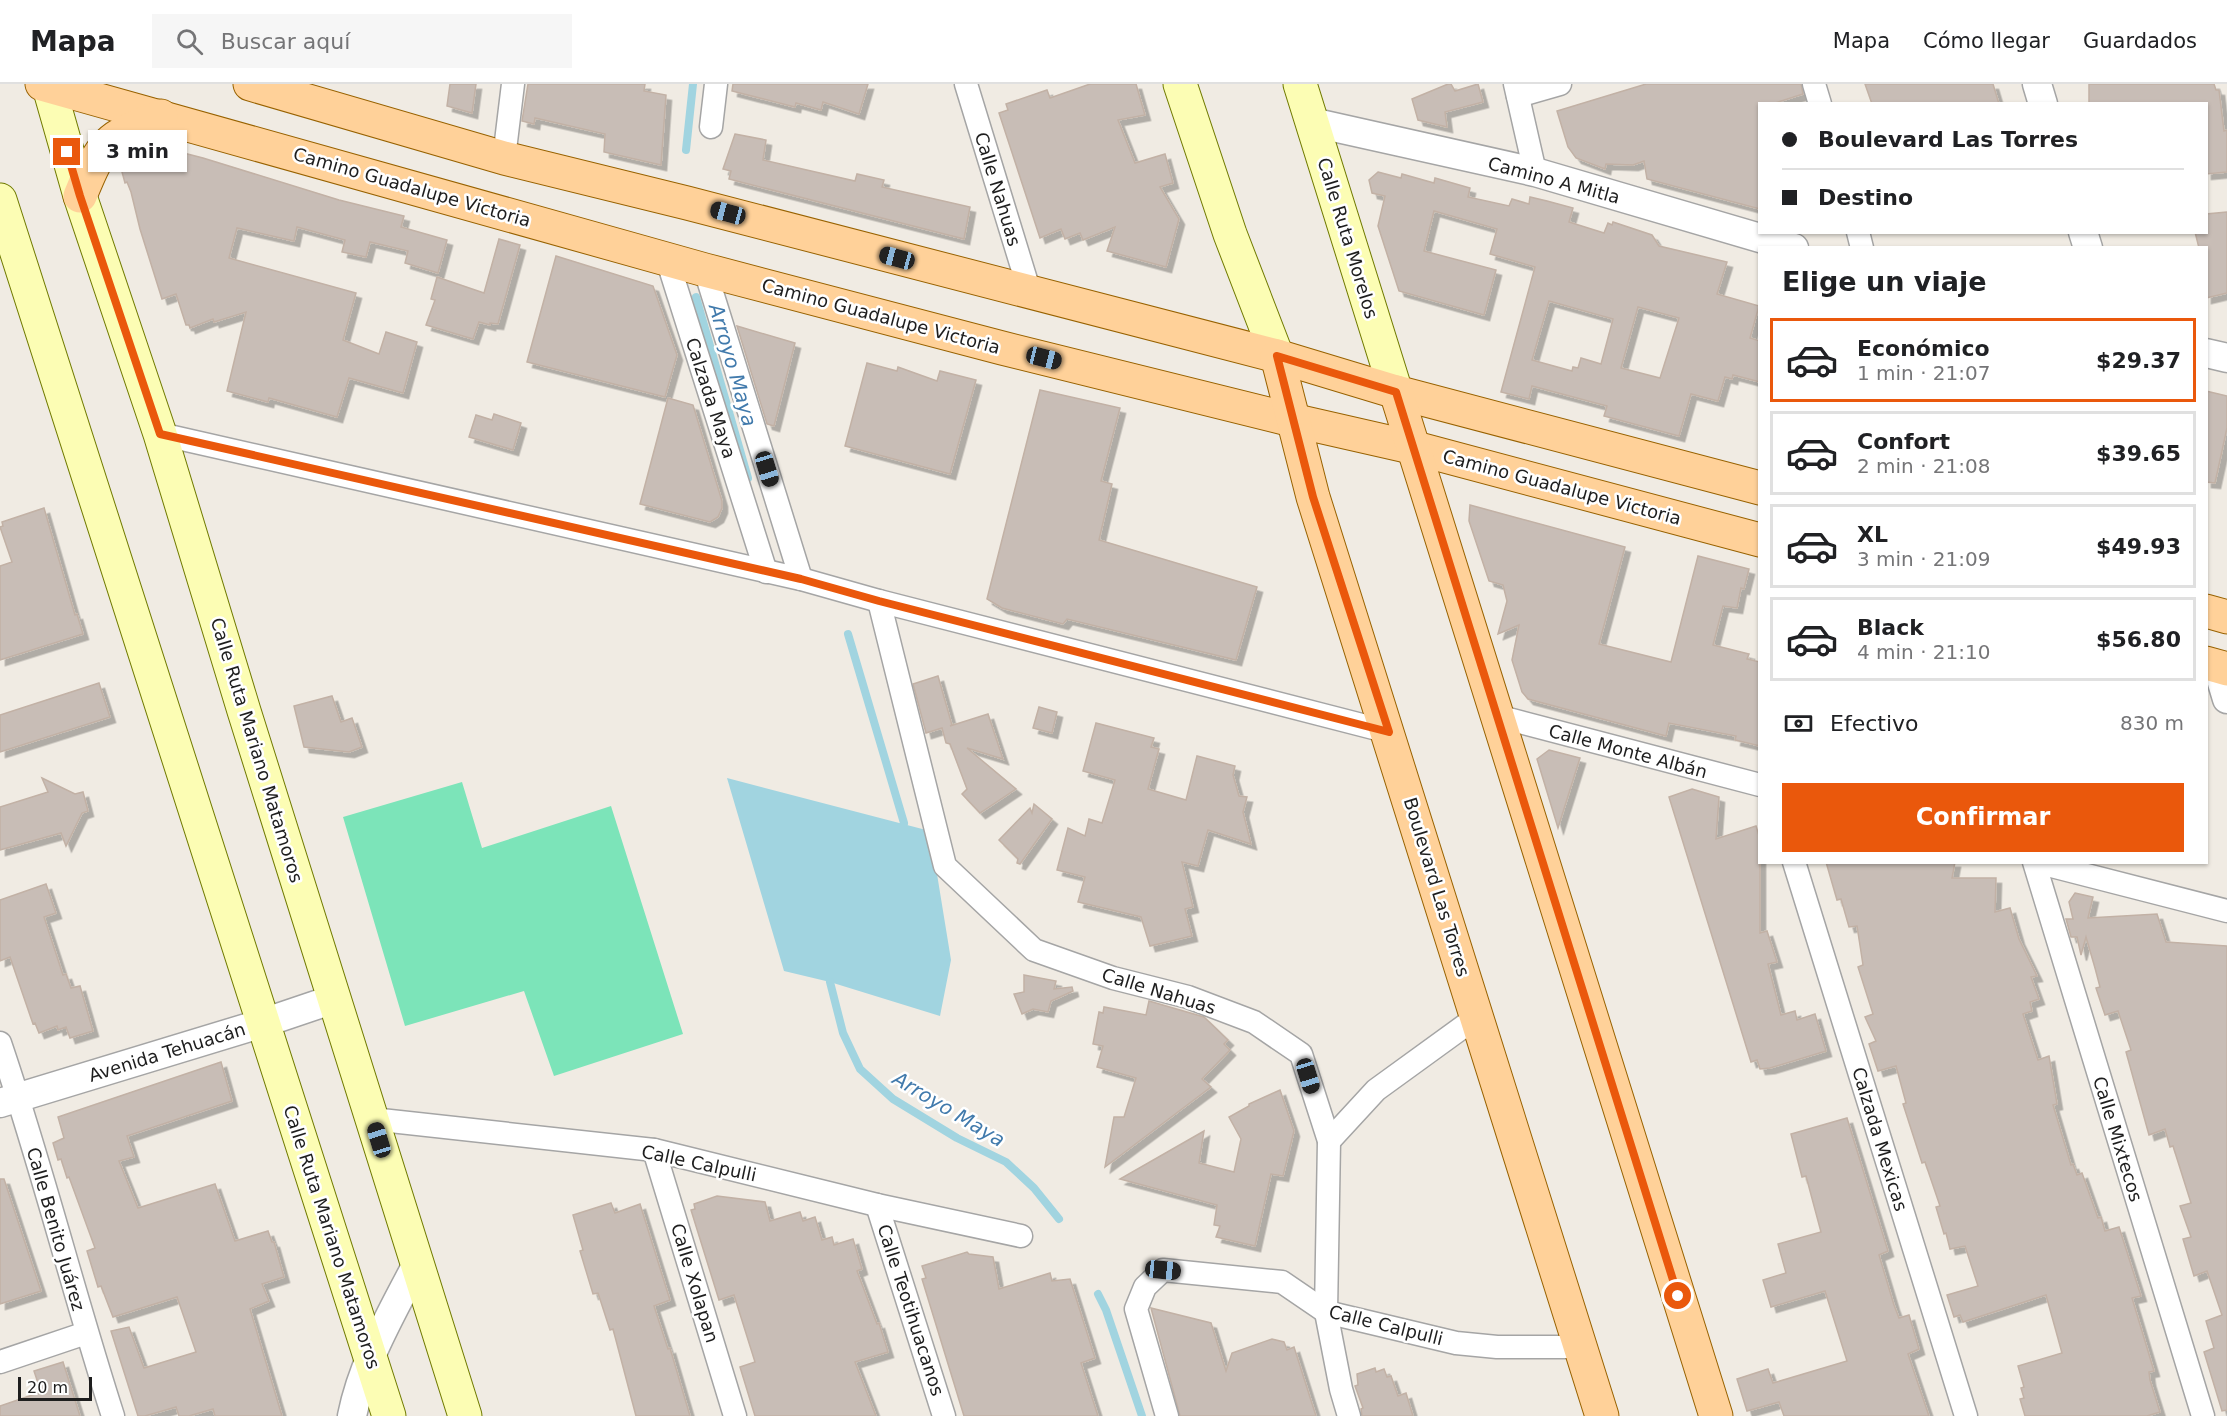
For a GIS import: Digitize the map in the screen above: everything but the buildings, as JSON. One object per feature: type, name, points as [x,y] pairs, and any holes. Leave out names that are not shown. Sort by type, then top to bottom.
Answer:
[{"type":"main road","points":[[250,84],[301,91],[504,158],[687,202],[1277,356],[1396,392],[1758,487]]},
{"type":"main road","points":[[1180,84],[1230,234],[1277,356]]},
{"type":"main road","name":"Calle Ruta Morelos","points":[[1300,84],[1396,392]]},
{"type":"main road","name":"Camino Guadalupe Victoria","points":[[46,85],[705,270],[1292,420],[1415,448],[1758,539]]},
{"type":"main road","name":"Calle Ruta Mariano Matamoros","points":[[46,85],[80,196],[160,434],[247,722],[465,1416]]},
{"type":"main road","points":[[80,196],[94,162],[107,143],[127,130],[160,116]]},
{"type":"main road","name":"Calle Ruta Mariano Matamoros","points":[[0,200],[389,1416]]},
{"type":"main road","name":"Boulevard Las Torres","points":[[1277,356],[1313,497],[1389,732],[1602,1416]]},
{"type":"main road","points":[[1396,392],[1716,1416]]},
{"type":"main road","points":[[2208,612],[2227,617]]},
{"type":"street","points":[[504,158],[513,84]]},
{"type":"street","points":[[711,127],[716,84]]},
{"type":"street","name":"Calle Nahuas","points":[[966,84],[1030,293]]},
{"type":"street","points":[[1535,172],[1517,90],[1560,84]]},
{"type":"street","points":[[1814,84],[1819,102]]},
{"type":"street","points":[[2037,84],[2042,102]]},
{"type":"street","name":"Camino A Mitla","points":[[1311,122],[1535,172],[1787,246]]},
{"type":"street","name":"Calzada Maya","points":[[667,259],[766,572]]},
{"type":"street","name":"Calzada Maya","points":[[705,270],[801,579]]},
{"type":"street","points":[[2208,353],[2227,358]]},
{"type":"street","points":[[160,434],[801,579],[1389,732]]},
{"type":"street","name":"Calle Nahuas","points":[[879,601],[945,866],[1034,950],[1113,978],[1188,997],[1254,1022],[1301,1054],[1329,1141],[1326,1312],[1336,1369],[1348,1416]]},
{"type":"street","points":[[2217,666],[2227,699]]},
{"type":"street","name":"Calle Monte Albán","points":[[1497,716],[1758,784]]},
{"type":"street","name":"Calzada Mexicas","points":[[1795,864],[1966,1416]]},
{"type":"street","name":"Calle Mixtecos","points":[[2036,864],[2203,1416]]},
{"type":"street","points":[[2043,864],[2227,911]]},
{"type":"street","name":"Avenida Tehuacán","points":[[9,1100],[263,1023],[334,999]]},
{"type":"street","points":[[1329,1141],[1376,1090],[1478,1016]]},
{"type":"street","name":"Calle Benito Juárez","points":[[0,1043],[9,1100],[113,1416]]},
{"type":"street","name":"Calle Calpulli","points":[[372,1119],[654,1150],[877,1205],[1021,1236]]},
{"type":"street","name":"Calle Xolapan","points":[[654,1150],[735,1416]]},
{"type":"street","name":"Calle Teotihuacanos","points":[[877,1205],[944,1416]]},
{"type":"street","points":[[352,1416],[356,1395],[370,1355],[417,1264]]},
{"type":"street","name":"Calle Calpulli","points":[[1167,1416],[1136,1309],[1145,1287],[1163,1270],[1281,1282],[1326,1312],[1456,1343],[1497,1347],[1581,1347]]},
{"type":"street","points":[[0,1362],[86,1333]]},
{"type":"green space","points":[[462,782],[482,848],[611,806],[683,1034],[554,1076],[524,991],[405,1026],[343,817]]},
{"type":"water","points":[[727,778],[930,831],[951,960],[940,1016],[830,982],[784,971]]},
{"type":"waterway","name":"Arroyo Maya","points":[[686,150],[693,84]]},
{"type":"waterway","name":"Arroyo Maya","points":[[696,297],[748,478]]},
{"type":"waterway","name":"Arroyo Maya","points":[[848,634],[904,823]]},
{"type":"waterway","name":"Arroyo Maya","points":[[830,982],[843,1033],[860,1069],[893,1099],[957,1138],[1006,1162],[1034,1188],[1059,1219]]},
{"type":"waterway","name":"Arroyo Maya","points":[[1098,1294],[1106,1310],[1142,1416]]},
{"type":"route","points":[[67,152],[160,434],[801,579],[1389,732],[1313,497],[1277,356],[1396,392],[1678,1296]]}]
